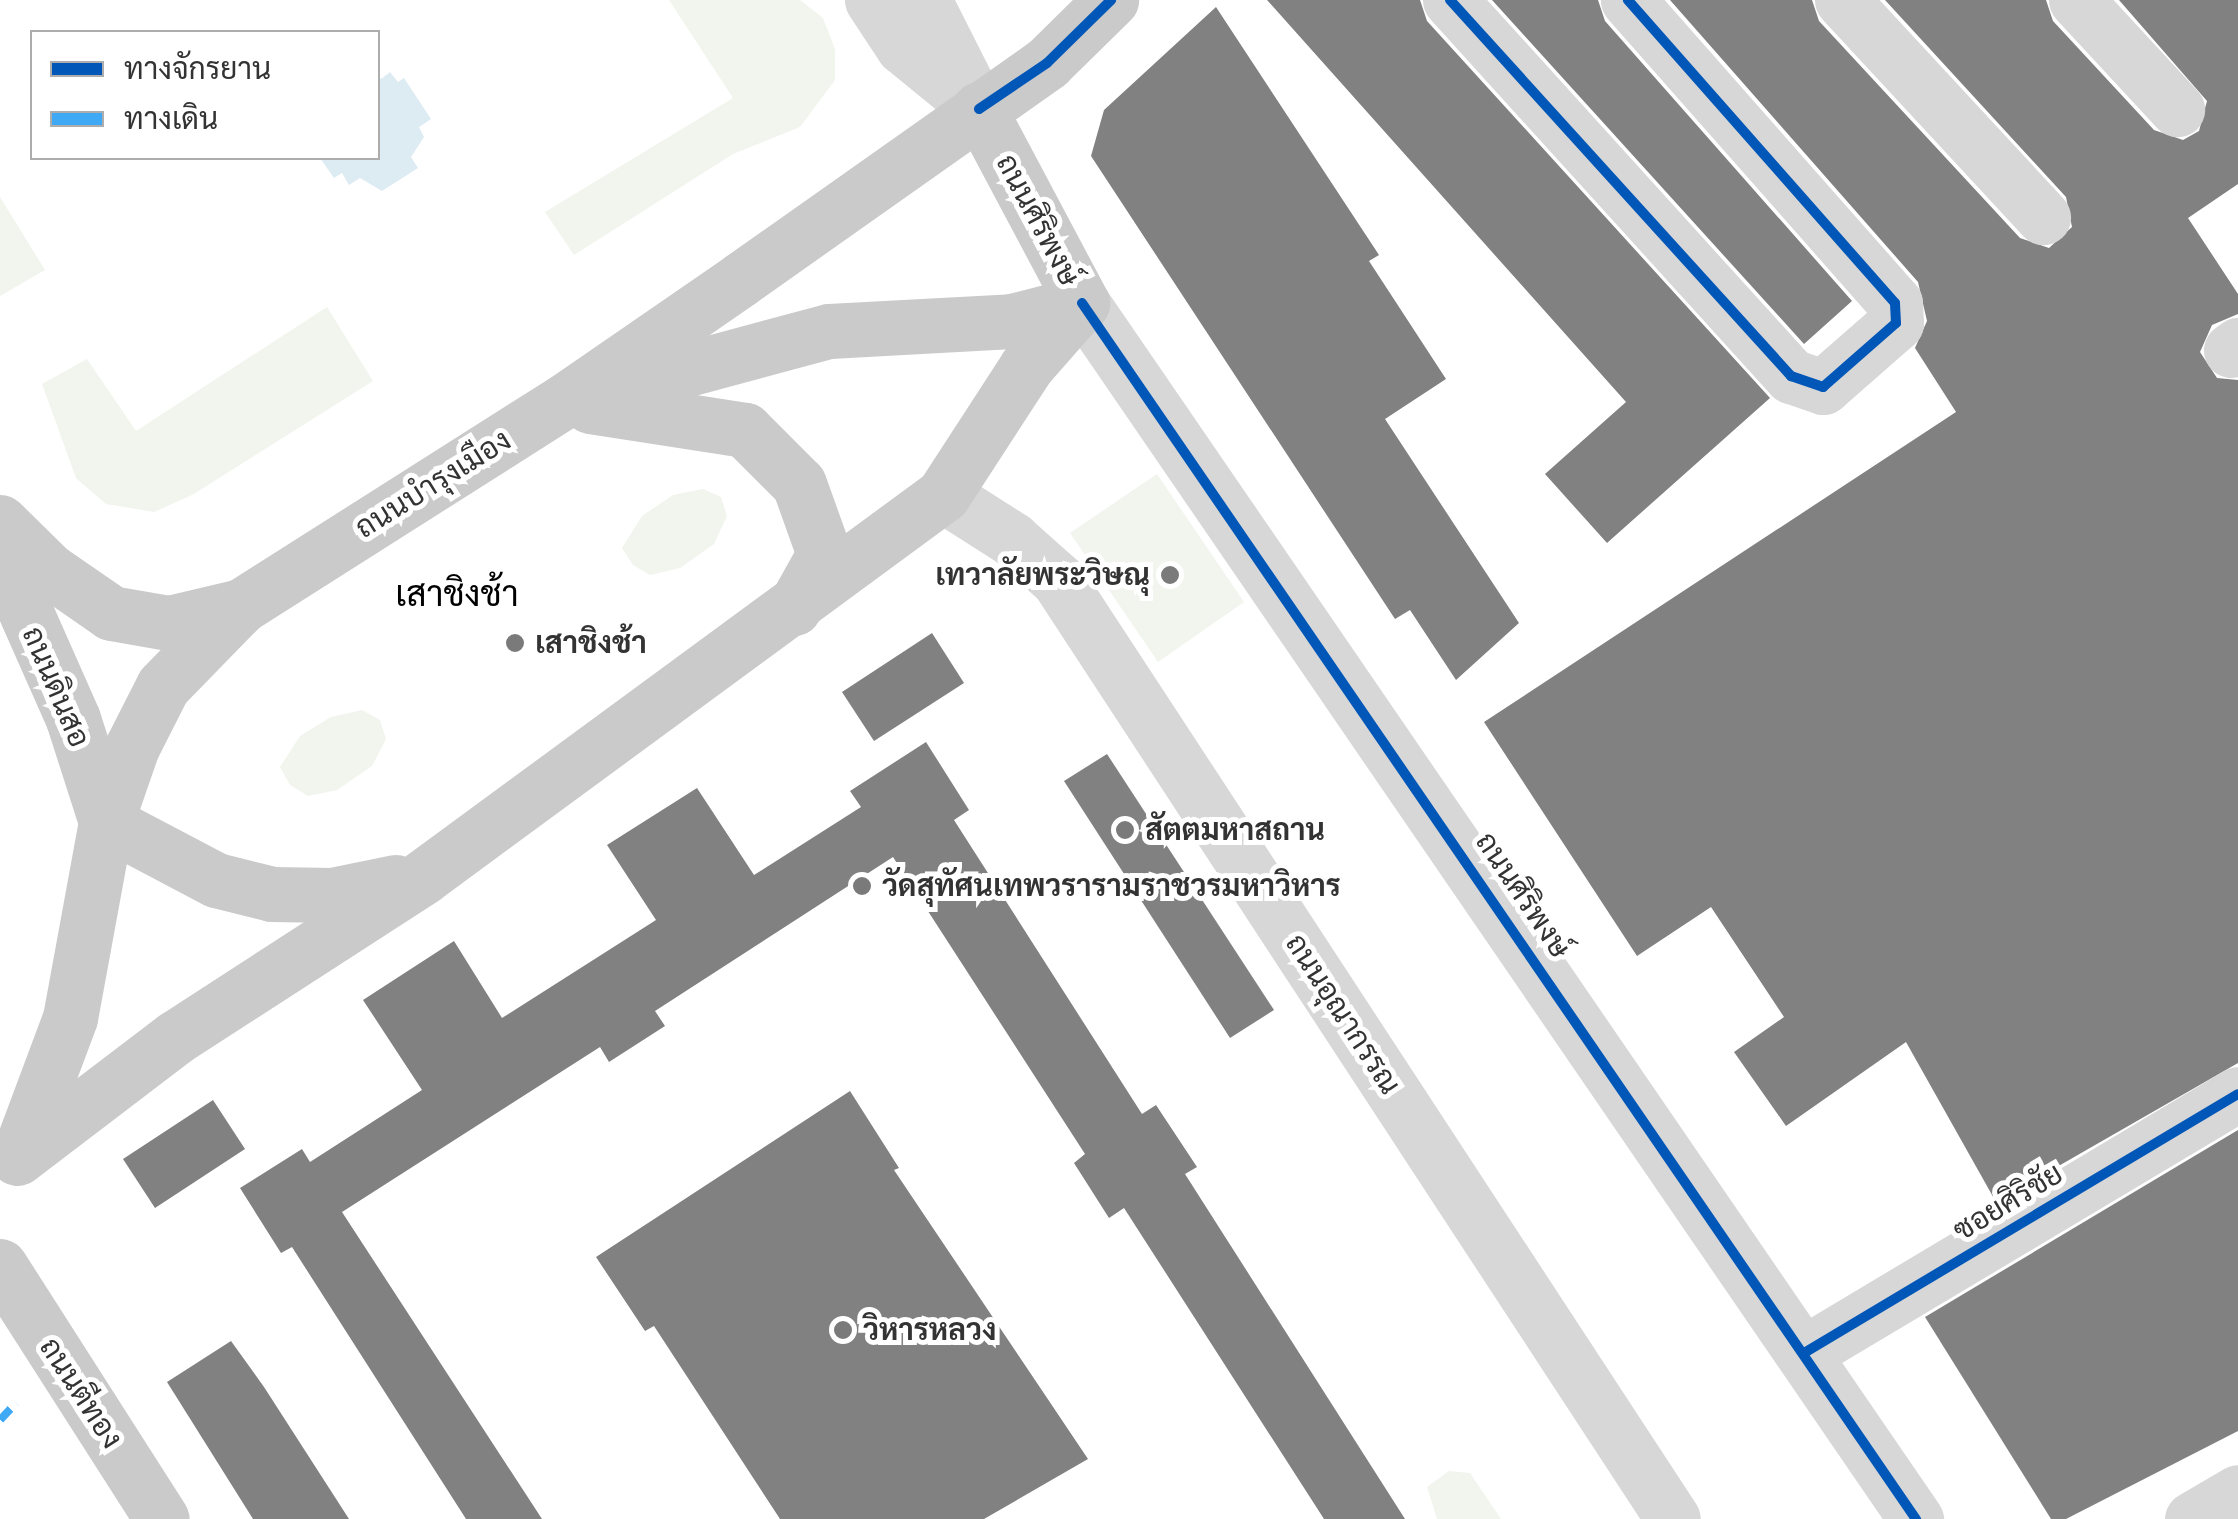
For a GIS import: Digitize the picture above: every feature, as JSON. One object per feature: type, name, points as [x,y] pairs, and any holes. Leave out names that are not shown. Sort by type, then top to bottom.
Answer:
[{"type":"main road","name":"ถนนบำรุงเมือง","points":[[9,1165],[70,1018],[106,822],[132,747],[163,686],[241,606],[563,402],[1047,64],[1110,0]]},
{"type":"main road","name":"ถนนศิริพงษ์","points":[[979,109],[1082,304]]},
{"type":"main road","name":"ถนนบำรุงเมือง","points":[[9,1165],[176,1037],[423,877],[793,611],[943,495],[1026,367],[1082,304]]},
{"type":"main road","points":[[563,402],[829,331],[1012,321],[1082,304]]},
{"type":"main road","points":[[563,402],[746,430],[800,484],[824,554],[793,611]]},
{"type":"main road","name":"ถนนดินสอ","points":[[0,522],[49,570],[111,613],[169,623],[241,606]]},
{"type":"main road","name":"ถนนดินสอ","points":[[0,554],[74,719],[106,822]]},
{"type":"main road","points":[[106,822],[216,880],[272,894],[332,896],[423,877]]},
{"type":"main road","name":"ถนนตีทอง","points":[[0,1266],[162,1519]]},
{"type":"street","points":[[872,0],[904,47],[979,109]]},
{"type":"street","name":"ถนนศิริพงษ์","points":[[924,0],[979,109]]},
{"type":"street","points":[[1450,0],[1790,376],[1823,386],[1896,323],[1895,303],[1628,0]]},
{"type":"street","points":[[1842,0],[2043,217]]},
{"type":"street","points":[[2076,0],[2177,109]]},
{"type":"street","name":"ถนนศิริพงษ์","points":[[1082,304],[1916,1519]]},
{"type":"street","name":"ถนนอุณากรรณ","points":[[943,495],[1012,539],[1058,580],[1673,1519]]},
{"type":"street","name":"ซอยศิริชัย","points":[[1804,1353],[2238,1094]]},
{"type":"street","points":[[2192,1519],[2238,1492]]},
{"type":"shaded area","points":[[669,0],[800,0],[823,18],[835,49],[835,80],[800,127],[733,154],[574,255],[545,212],[733,98]]},
{"type":"shaded area","points":[[390,72],[398,82],[404,78],[431,119],[419,127],[424,137],[411,157],[418,168],[382,191],[360,178],[349,185],[342,173],[334,178],[321,160],[380,160],[381,79]]},
{"type":"shaded area","points":[[0,197],[45,270],[0,296]]},
{"type":"shaded area","points":[[327,307],[373,381],[192,495],[154,512],[106,504],[76,478],[42,384],[87,359],[136,431]]},
{"type":"shaded area","points":[[1157,474],[1244,602],[1158,662],[1070,533]]},
{"type":"shaded area","points":[[703,489],[721,497],[727,516],[714,544],[680,568],[650,575],[633,565],[622,548],[642,516],[673,495]]},
{"type":"shaded area","points":[[362,710],[380,720],[386,739],[372,766],[337,790],[308,796],[290,785],[280,767],[300,736],[331,717]]},
{"type":"shaded area","points":[[1449,1471],[1470,1473],[1501,1519],[1437,1519],[1427,1487]]},
{"type":"building","points":[[1267,0],[1420,0],[1427,21],[1770,398],[1607,543],[1545,474],[1626,402]]},
{"type":"building","points":[[1492,0],[1598,0],[1605,21],[1852,301],[1804,344]]},
{"type":"building","points":[[1670,0],[1812,0],[1819,21],[2020,238],[2049,248],[2072,227],[2066,197],[1885,0],[2046,0],[2053,21],[2154,130],[2183,140],[2199,131],[2207,101],[2119,0],[2238,0],[2238,184],[2188,218],[2238,294],[2238,314],[2212,325],[2200,352],[2217,378],[2238,380],[2238,1063],[1996,1202],[1906,1042],[1786,1126],[1734,1052],[1784,1017],[1711,907],[1637,956],[1484,722],[1956,412],[1915,348],[1927,321],[1918,282]]},
{"type":"building","points":[[1216,7],[1379,255],[1369,261],[1446,379],[1385,419],[1519,623],[1456,680],[1410,610],[1395,619],[1091,156],[1104,110]]},
{"type":"building","points":[[932,633],[964,683],[874,741],[842,692]]},
{"type":"building","points":[[926,742],[969,810],[954,820],[1142,1114],[1156,1105],[1197,1167],[1185,1174],[1405,1519],[1324,1519],[1124,1208],[1109,1218],[1074,1163],[1085,1154],[893,857],[655,1011],[665,1026],[609,1062],[600,1047],[342,1212],[542,1519],[466,1519],[292,1247],[281,1253],[240,1188],[302,1149],[310,1162],[422,1090],[363,1000],[454,941],[502,1018],[656,920],[607,845],[697,788],[754,875],[861,807],[850,791]]},
{"type":"building","points":[[1107,754],[1274,1010],[1230,1038],[1064,781]]},
{"type":"building","name":"วิหารหลวง","points":[[850,1091],[899,1168],[894,1170],[1088,1459],[984,1519],[780,1519],[654,1326],[645,1331],[596,1257]]},
{"type":"building","points":[[213,1100],[245,1149],[155,1208],[123,1159]]},
{"type":"building","points":[[2238,1130],[2238,1431],[2066,1519],[2051,1519],[1925,1317]]},
{"type":"building","points":[[231,1341],[349,1519],[253,1519],[167,1382]]},
{"type":"marked path","points":[[0,1420],[16,1403]]},
{"type":"cycle path","points":[[979,109],[1047,63],[1111,0]]},
{"type":"cycle path","points":[[1450,0],[1791,376],[1823,387],[1896,323],[1895,303],[1628,0]]},
{"type":"cycle path","points":[[1082,303],[1916,1519]]},
{"type":"cycle path","points":[[1804,1353],[2238,1094]]},
{"type":"place","name":"เทวาลัยพระวิษณุ","points":[[1170,575]]},
{"type":"place","name":"เสาชิงช้า","points":[[515,643]]},
{"type":"place","name":"สัตตมหาสถาน","points":[[1125,830]]},
{"type":"place","name":"วัดสุทัศนเทพวรารามราชวรมหาวิหาร","points":[[862,886]]},
{"type":"place","name":"วิหารหลวง","points":[[843,1330]]},
{"type":"district","name":"เสาชิงช้า","points":[[457,594]]}]
